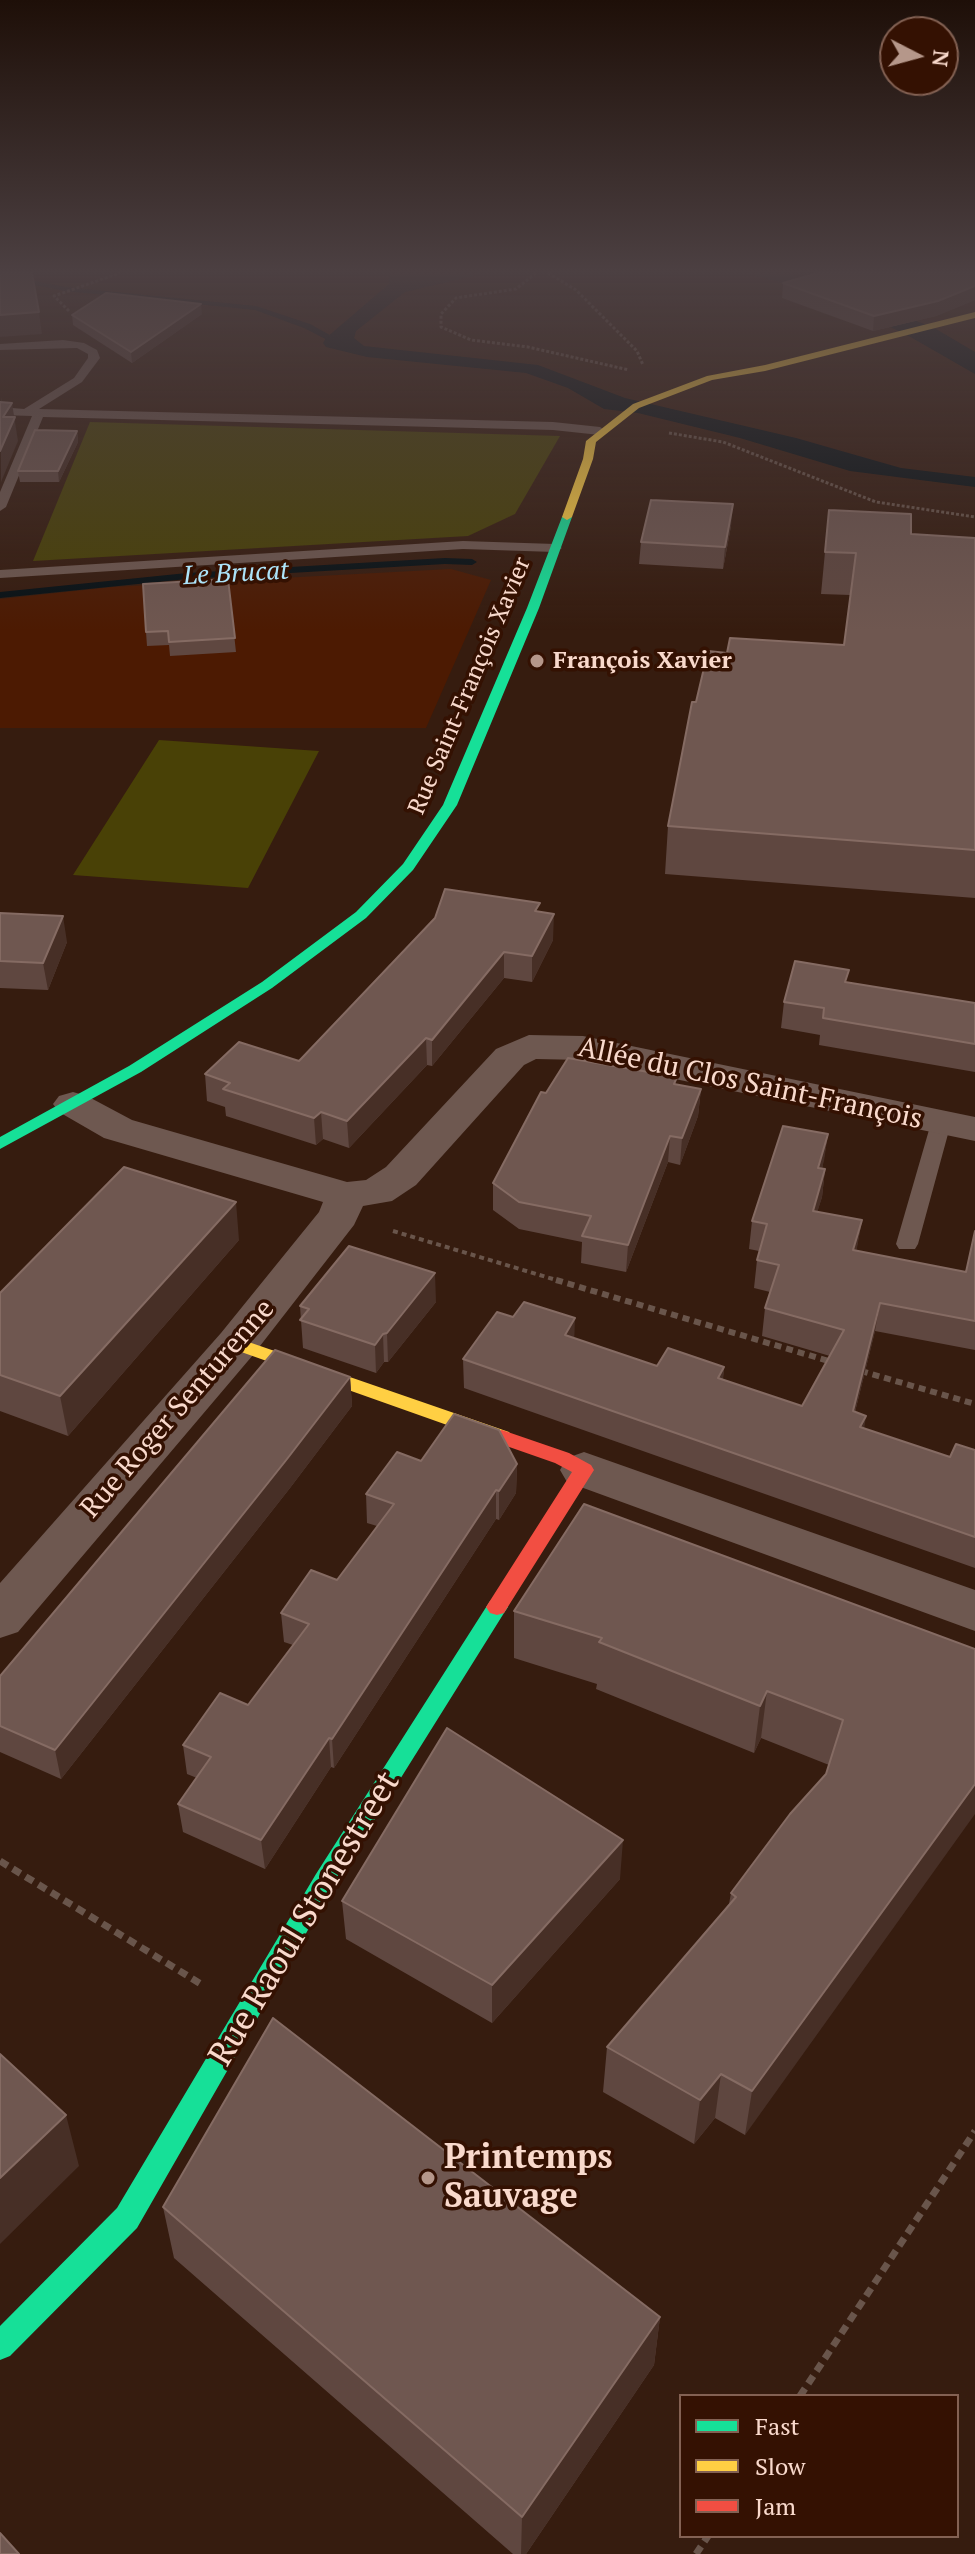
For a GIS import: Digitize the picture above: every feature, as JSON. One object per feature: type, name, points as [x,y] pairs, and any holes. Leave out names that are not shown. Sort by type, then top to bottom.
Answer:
[{"type":"street","points":[[600,431],[679,392]]},
{"type":"street","points":[[588,459],[627,419]]},
{"type":"street","name":"Rue Saint-François Xavier","points":[[0,1144],[135,1069],[267,985],[361,915],[408,867],[450,805],[523,633],[588,459],[591,441],[600,431]]},
{"type":"street","name":"Allée du Clos Saint-François","points":[[73,1104],[118,1129],[343,1205],[377,1192],[401,1176],[510,1057],[529,1047],[583,1048],[958,1126]]},
{"type":"street","name":"Rue Roger Senturenne","points":[[0,1618],[237,1344],[343,1205]]},
{"type":"street","points":[[237,1344],[562,1458],[584,1470],[975,1611]]},
{"type":"street","name":"Rue Raoul Stonestreet","points":[[0,2346],[127,2218],[324,1881],[584,1470]]},
{"type":"lane","points":[[0,507],[34,412],[61,392]]},
{"type":"lane","points":[[0,411],[553,426],[600,431]]},
{"type":"lane","points":[[0,574],[463,545],[555,548]]},
{"type":"lane","points":[[907,1244],[958,1126]]},
{"type":"path","points":[[669,433],[723,442],[876,502],[975,517]]},
{"type":"path","points":[[343,1205],[839,1364]]},
{"type":"path","points":[[854,1368],[975,1404]]},
{"type":"path","points":[[0,1861],[248,2013]]},
{"type":"path","points":[[801,2394],[975,2131]]},
{"type":"shaded area","points":[[575,392],[610,392],[796,438],[901,468],[975,477],[975,487],[850,471],[740,438],[638,413],[604,409]]},
{"type":"shaded area","points":[[90,422],[560,436],[515,514],[468,536],[33,561]]},
{"type":"shaded area","points":[[451,569],[491,580],[426,728],[0,728],[0,599],[112,587]]},
{"type":"shaded area","points":[[159,740],[319,751],[248,888],[73,875]]},
{"type":"building","points":[[0,402],[12,403],[3,417],[15,417],[0,451]]},
{"type":"building","points":[[35,430],[77,431],[58,471],[18,471]]},
{"type":"building","points":[[651,500],[733,504],[725,547],[641,542]]},
{"type":"building","points":[[829,510],[911,514],[911,534],[975,538],[975,850],[668,826],[692,702],[696,702],[708,651],[727,653],[730,638],[844,645],[856,553],[825,552]]},
{"type":"building","points":[[228,579],[235,638],[169,642],[168,631],[146,632],[143,584]]},
{"type":"building","points":[[445,889],[540,903],[535,911],[554,914],[532,956],[504,952],[432,1040],[426,1038],[347,1121],[321,1112],[314,1118],[223,1089],[230,1083],[205,1074],[239,1042],[299,1061],[435,918]]},
{"type":"building","points":[[0,913],[63,916],[43,963],[0,961]]},
{"type":"building","points":[[795,961],[849,970],[845,982],[975,1003],[975,1044],[823,1018],[824,1008],[784,1002]]},
{"type":"building","points":[[568,1058],[677,1077],[674,1084],[701,1089],[682,1138],[670,1136],[628,1245],[582,1236],[591,1216],[519,1202],[493,1183],[541,1092],[546,1093]]},
{"type":"building","points":[[783,1126],[828,1134],[818,1168],[825,1169],[813,1211],[862,1220],[853,1250],[966,1272],[975,1231],[975,1321],[880,1303],[853,1411],[866,1416],[860,1427],[950,1457],[956,1444],[975,1450],[975,1537],[463,1359],[497,1312],[513,1317],[524,1302],[575,1318],[565,1335],[657,1366],[668,1348],[724,1367],[718,1378],[802,1406],[844,1330],[765,1308],[779,1265],[757,1260],[767,1224],[752,1221]]},
{"type":"building","points":[[124,1167],[236,1202],[60,1396],[0,1375],[0,1293]]},
{"type":"building","points":[[349,1246],[435,1273],[375,1345],[300,1320],[309,1309],[300,1306]]},
{"type":"building","points":[[275,1350],[350,1377],[55,1750],[0,1726],[0,1676]]},
{"type":"building","points":[[454,1414],[499,1430],[517,1464],[499,1491],[496,1490],[332,1739],[329,1738],[261,1840],[178,1804],[211,1757],[183,1745],[220,1693],[248,1705],[309,1624],[281,1613],[311,1570],[337,1580],[394,1504],[366,1494],[397,1452],[421,1461]]},
{"type":"building","points":[[584,1504],[975,1649],[975,1784],[752,2091],[721,2074],[700,2100],[607,2047],[736,1897],[731,1893],[790,1814],[826,1774],[843,1720],[767,1691],[760,1706],[599,1642],[602,1638],[514,1611]]},
{"type":"building","points":[[447,1728],[623,1840],[492,1985],[342,1901]]},
{"type":"building","points":[[273,2018],[660,2317],[522,2517],[163,2207]]},
{"type":"building","points":[[0,2054],[66,2115],[0,2178]]},
{"type":"building","points":[[0,2533],[19,2554],[0,2554]]},
{"type":"waterway","name":"Le Brucat","points":[[0,595],[187,576],[472,562]]},
{"type":"traffic: fast","points":[[0,1144],[135,1069],[267,985],[361,915],[408,867],[450,805],[533,608],[567,517]]},
{"type":"traffic: fast","points":[[0,2346],[127,2218],[324,1881],[497,1607]]},
{"type":"traffic: slow","points":[[567,517],[588,459],[591,441],[636,406],[673,392]]},
{"type":"traffic: slow","points":[[237,1344],[502,1437]]},
{"type":"traffic: jam","points":[[497,1607],[584,1470],[562,1458],[502,1437]]},
{"type":"place","name":"François Xavier","points":[[537,661]]},
{"type":"place","name":"Printemps Sauvage","points":[[428,2178]]}]
